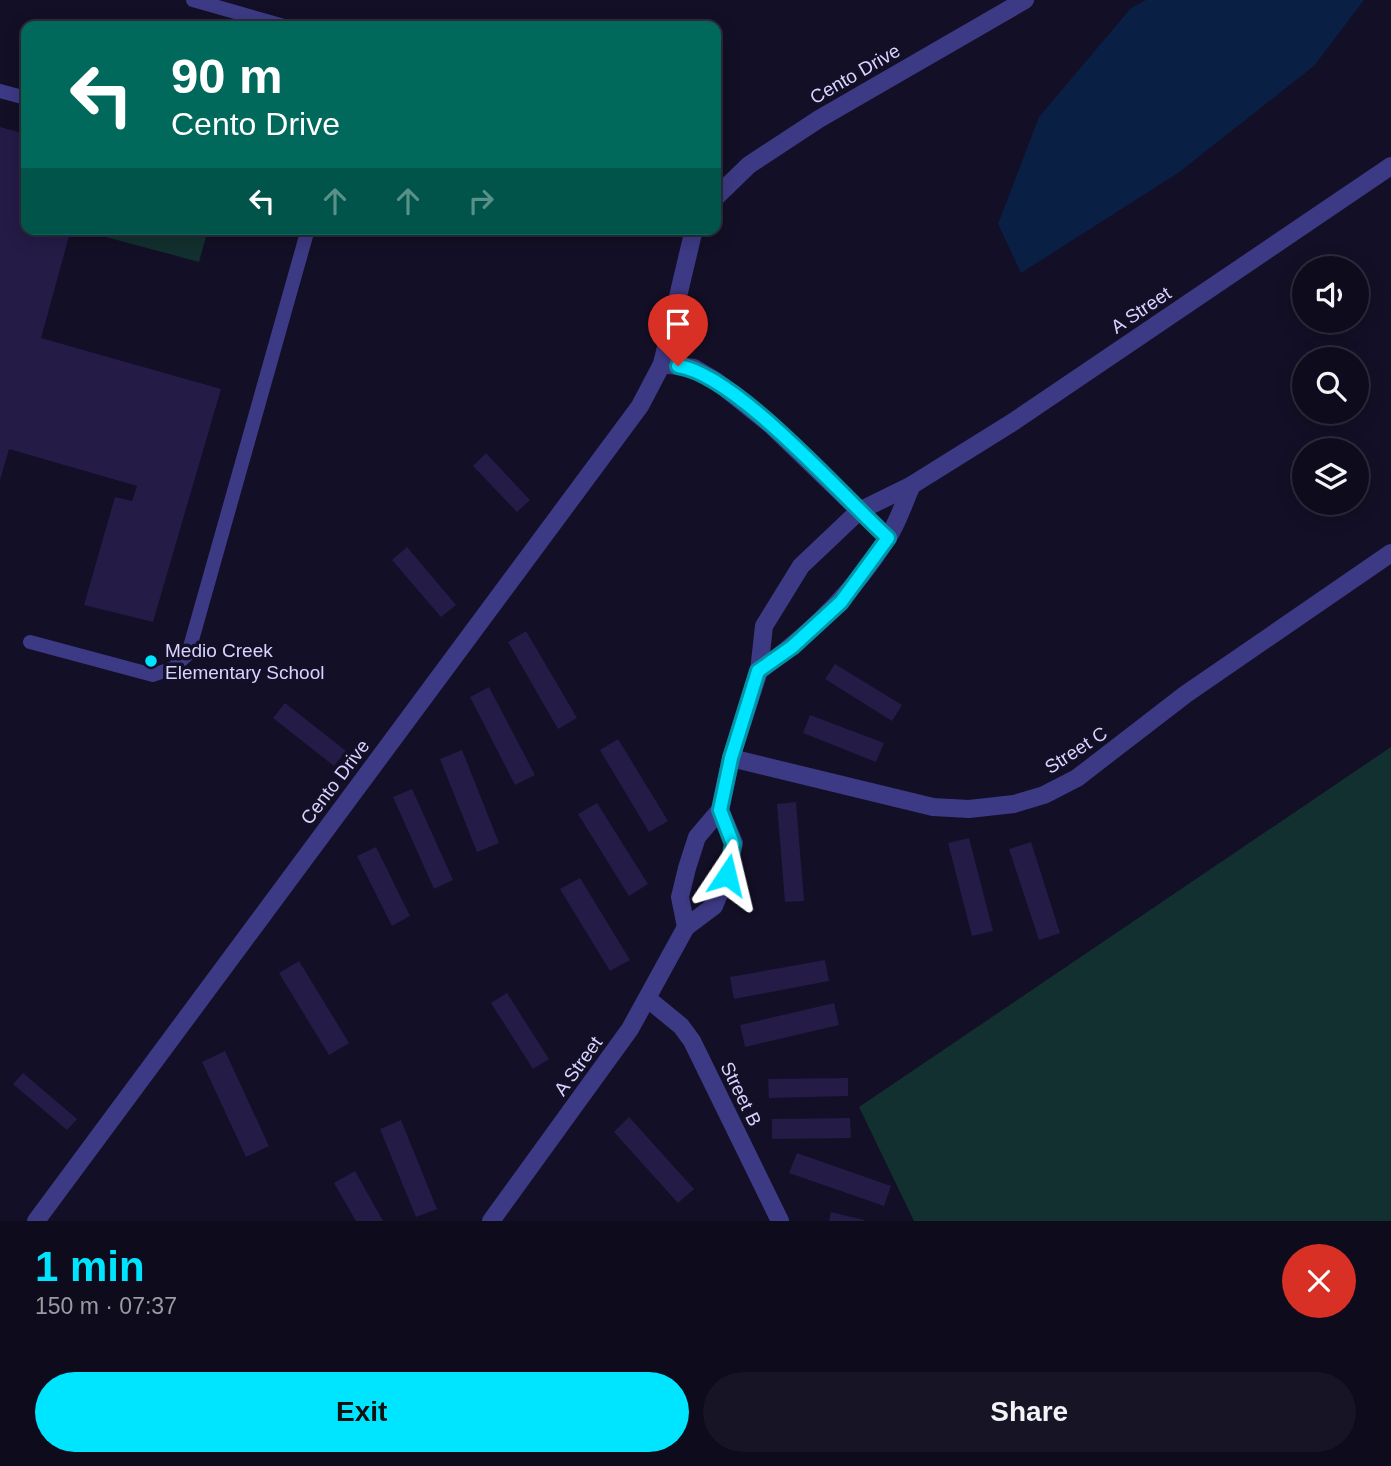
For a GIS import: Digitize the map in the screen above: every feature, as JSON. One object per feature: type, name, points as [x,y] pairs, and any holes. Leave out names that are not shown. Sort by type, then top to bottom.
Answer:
[{"type":"street","name":"Cento Drive","points":[[721,192],[749,165],[819,119],[1025,0]]},
{"type":"street","name":"A Street","points":[[686,927],[680,897],[687,868],[697,837],[720,810],[731,758],[758,671],[764,626],[801,566],[859,511],[912,485],[1013,422],[1391,166]]},
{"type":"street","name":"Cento Drive","points":[[36,1221],[640,406],[663,364],[693,235]]},
{"type":"street","points":[[663,364],[694,368],[716,381],[772,426],[888,538]]},
{"type":"street","points":[[758,671],[792,647],[841,602],[888,538],[912,485]]},
{"type":"street","name":"Street C","points":[[731,758],[933,807],[969,809],[1014,804],[1044,795],[1077,778],[1186,694],[1391,553]]},
{"type":"street","name":"A Street","points":[[491,1221],[631,1029],[686,927],[714,906],[727,875],[733,844],[720,810]]},
{"type":"street","name":"Street B","points":[[648,999],[667,1013],[692,1041],[780,1221]]},
{"type":"lane","points":[[192,0],[266,21]]},
{"type":"lane","points":[[0,90],[21,96]]},
{"type":"lane","points":[[30,642],[153,675],[173,668],[188,654],[306,235]]},
{"type":"green space","points":[[106,235],[206,235],[199,262]]},
{"type":"green space","points":[[1391,747],[1391,1221],[914,1221],[859,1107]]},
{"type":"water","points":[[1146,0],[1364,0],[1314,66],[1178,173],[1021,273],[998,224],[1039,117],[1131,8]]},
{"type":"building","points":[[0,127],[21,133],[21,235],[69,235],[41,338],[221,389],[153,622],[84,605],[115,497],[132,501],[137,486],[9,449],[0,480]]},
{"type":"building","points":[[486,453],[530,500],[517,512],[473,466]]},
{"type":"building","points":[[407,547],[456,605],[441,617],[392,560]]},
{"type":"building","points":[[526,631],[577,718],[558,729],[508,642]]},
{"type":"building","points":[[835,664],[902,705],[892,721],[825,679]]},
{"type":"building","points":[[489,687],[535,775],[515,785],[470,697]]},
{"type":"building","points":[[285,703],[346,751],[334,766],[273,718]]},
{"type":"building","points":[[810,715],[884,743],[876,762],[803,733]]},
{"type":"building","points":[[618,739],[668,821],[649,832],[600,750]]},
{"type":"building","points":[[462,750],[499,843],[477,852],[440,759]]},
{"type":"building","points":[[412,789],[453,880],[434,889],[393,797]]},
{"type":"building","points":[[796,802],[804,901],[785,902],[777,804]]},
{"type":"building","points":[[597,803],[648,884],[629,896],[578,814]]},
{"type":"building","points":[[969,838],[993,931],[972,936],[948,843]]},
{"type":"building","points":[[1031,842],[1060,933],[1039,940],[1009,849]]},
{"type":"building","points":[[376,847],[410,916],[392,926],[357,856]]},
{"type":"building","points":[[580,878],[630,960],[610,971],[560,889]]},
{"type":"building","points":[[825,960],[829,981],[734,999],[730,977]]},
{"type":"building","points":[[299,961],[349,1043],[329,1055],[279,973]]},
{"type":"building","points":[[507,993],[549,1059],[533,1069],[491,1003]]},
{"type":"building","points":[[834,1003],[839,1025],[745,1047],[740,1025]]},
{"type":"building","points":[[225,1051],[269,1146],[246,1157],[202,1062]]},
{"type":"building","points":[[23,1073],[77,1119],[67,1130],[13,1084]]},
{"type":"building","points":[[848,1078],[848,1096],[769,1098],[768,1079]]},
{"type":"building","points":[[629,1117],[694,1189],[678,1203],[614,1132]]},
{"type":"building","points":[[850,1118],[851,1138],[772,1139],[772,1119]]},
{"type":"building","points":[[401,1120],[437,1209],[416,1217],[380,1129]]},
{"type":"building","points":[[797,1153],[891,1186],[884,1206],[789,1173]]},
{"type":"building","points":[[355,1171],[383,1221],[356,1221],[334,1183]]},
{"type":"building","points":[[831,1212],[864,1220],[864,1221],[829,1221]]},
{"type":"place","name":"Medio Creek Elementary School","points":[[151,661]]},
{"type":"route","points":[[678,366],[694,368],[716,381],[772,426],[888,538],[841,602],[792,647],[758,671],[731,758],[720,810],[733,844],[727,875]]}]
